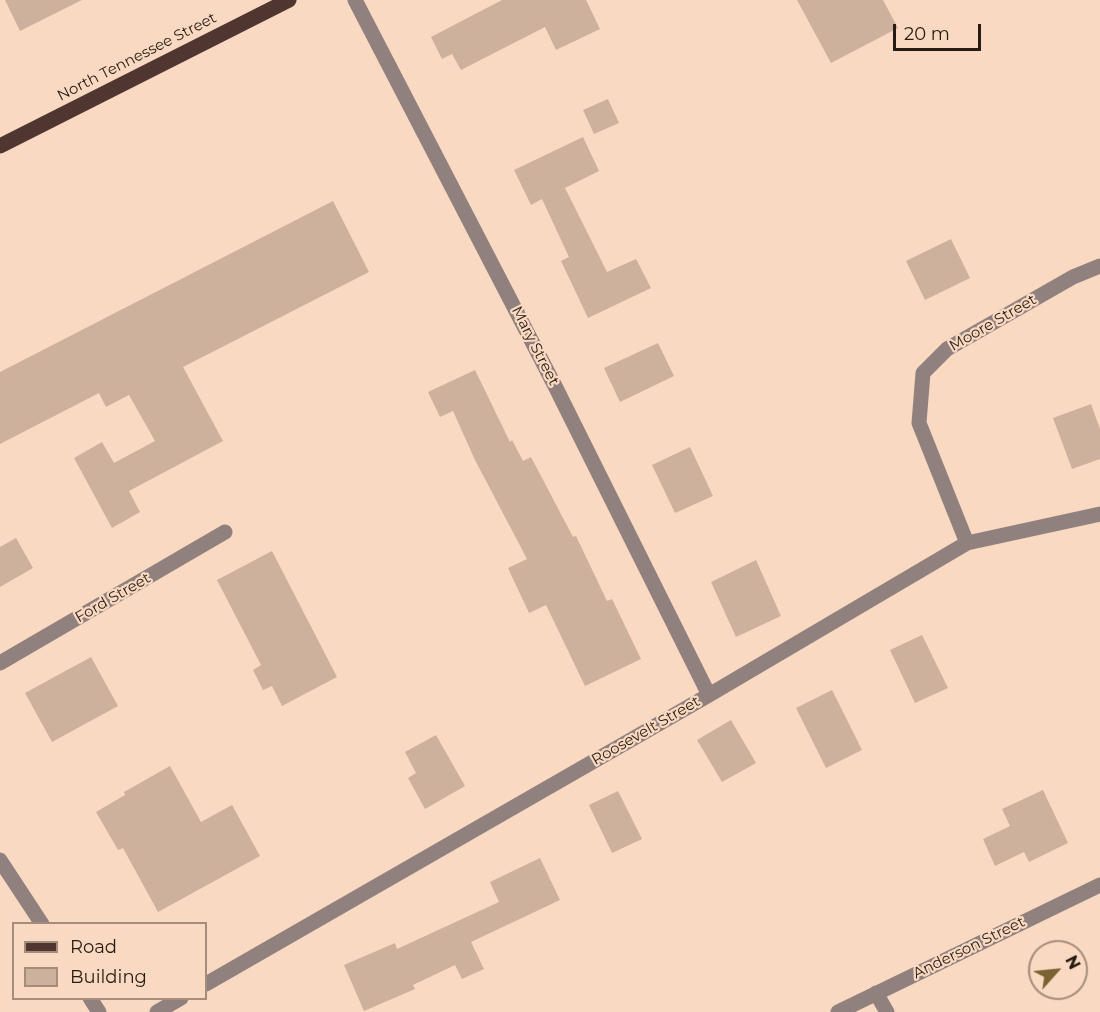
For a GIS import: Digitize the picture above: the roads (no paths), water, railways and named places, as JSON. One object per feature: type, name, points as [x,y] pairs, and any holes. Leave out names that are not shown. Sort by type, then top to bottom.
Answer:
[{"type":"main road","name":"North Tennessee Street","points":[[0,146],[289,0]]},
{"type":"street","name":"Mary Street","points":[[355,0],[556,388],[709,695]]},
{"type":"street","name":"Moore Street","points":[[967,543],[919,423],[923,373],[947,349],[1073,277],[1100,266]]},
{"type":"street","name":"Roosevelt Street","points":[[207,983],[709,695],[967,543],[1100,514]]},
{"type":"street","name":"Ford Street","points":[[0,663],[225,532]]},
{"type":"street","points":[[0,860],[41,922]]},
{"type":"street","name":"Anderson Street","points":[[838,1012],[1100,885]]},
{"type":"street","points":[[876,993],[886,1012]]},
{"type":"street","points":[[157,1012],[179,1000]]}]
